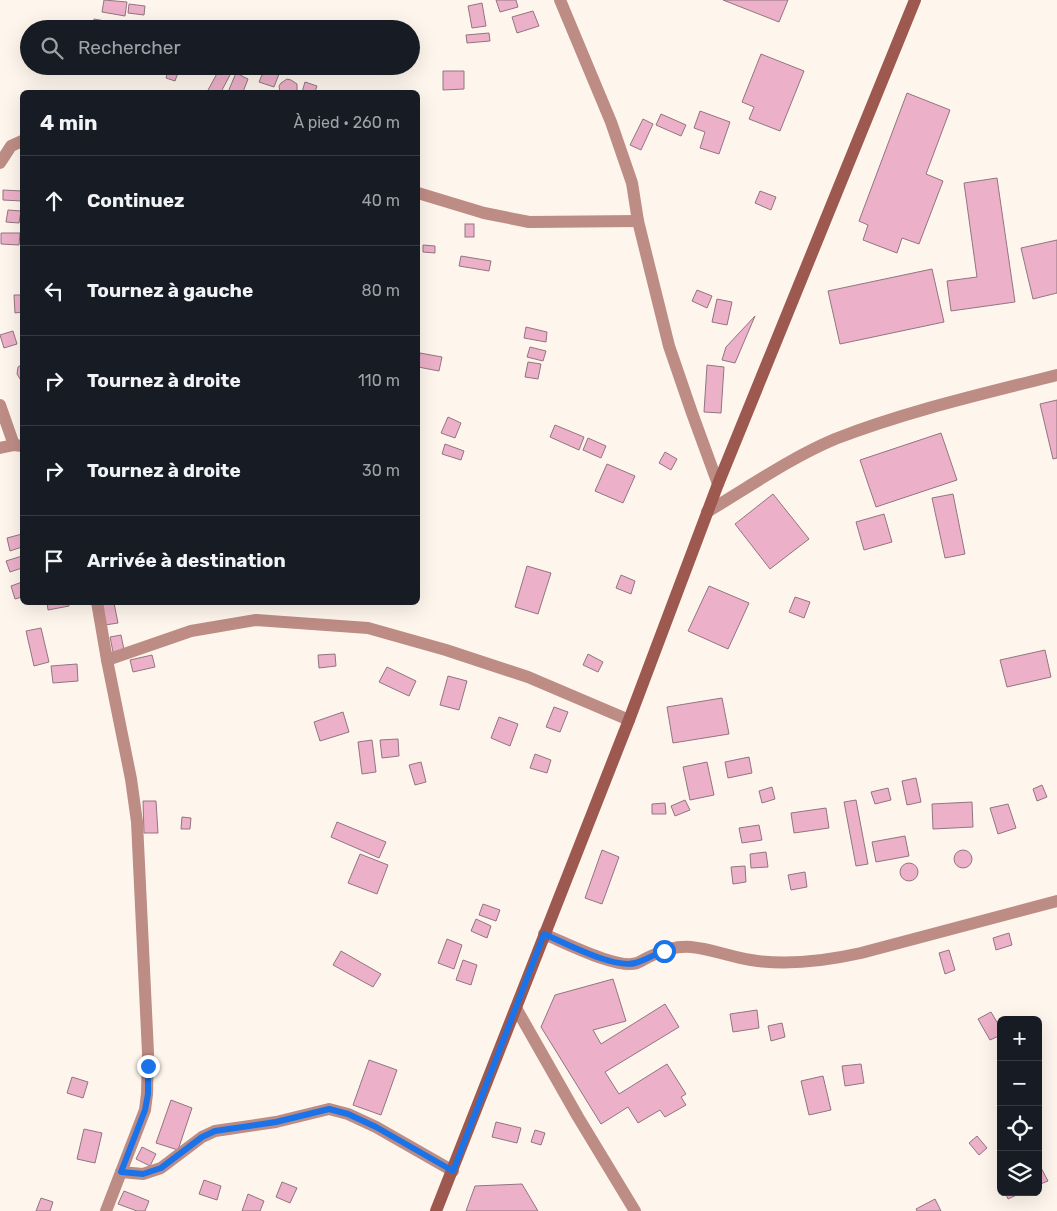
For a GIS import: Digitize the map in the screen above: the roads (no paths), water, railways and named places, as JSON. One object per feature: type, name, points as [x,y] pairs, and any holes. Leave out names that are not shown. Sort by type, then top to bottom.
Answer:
[{"type":"street","points":[[560,0],[611,122],[632,183],[638,221],[669,346],[718,484]]},
{"type":"street","points":[[436,1211],[629,720],[718,484],[915,0]]},
{"type":"street","points":[[0,163],[11,146],[20,142]]},
{"type":"street","points":[[420,194],[484,213],[529,222],[638,221]]},
{"type":"street","points":[[707,512],[788,462],[834,440],[915,411],[1057,375]]},
{"type":"street","points":[[0,405],[18,445],[0,448]]},
{"type":"street","points":[[98,605],[131,779],[137,822],[148,1053],[148,1094],[145,1110],[106,1211]]},
{"type":"street","points":[[107,660],[191,631],[256,620],[368,628],[446,650],[528,677],[629,720]]},
{"type":"street","points":[[544,934],[612,962],[625,964],[636,963],[676,947],[691,947],[752,960],[801,963],[832,960],[1057,902]]},
{"type":"street","points":[[516,1008],[578,1117],[635,1211]]},
{"type":"street","points":[[121,1172],[143,1174],[161,1168],[202,1137],[215,1131],[276,1122],[329,1109],[348,1114],[376,1127],[453,1171]]}]
